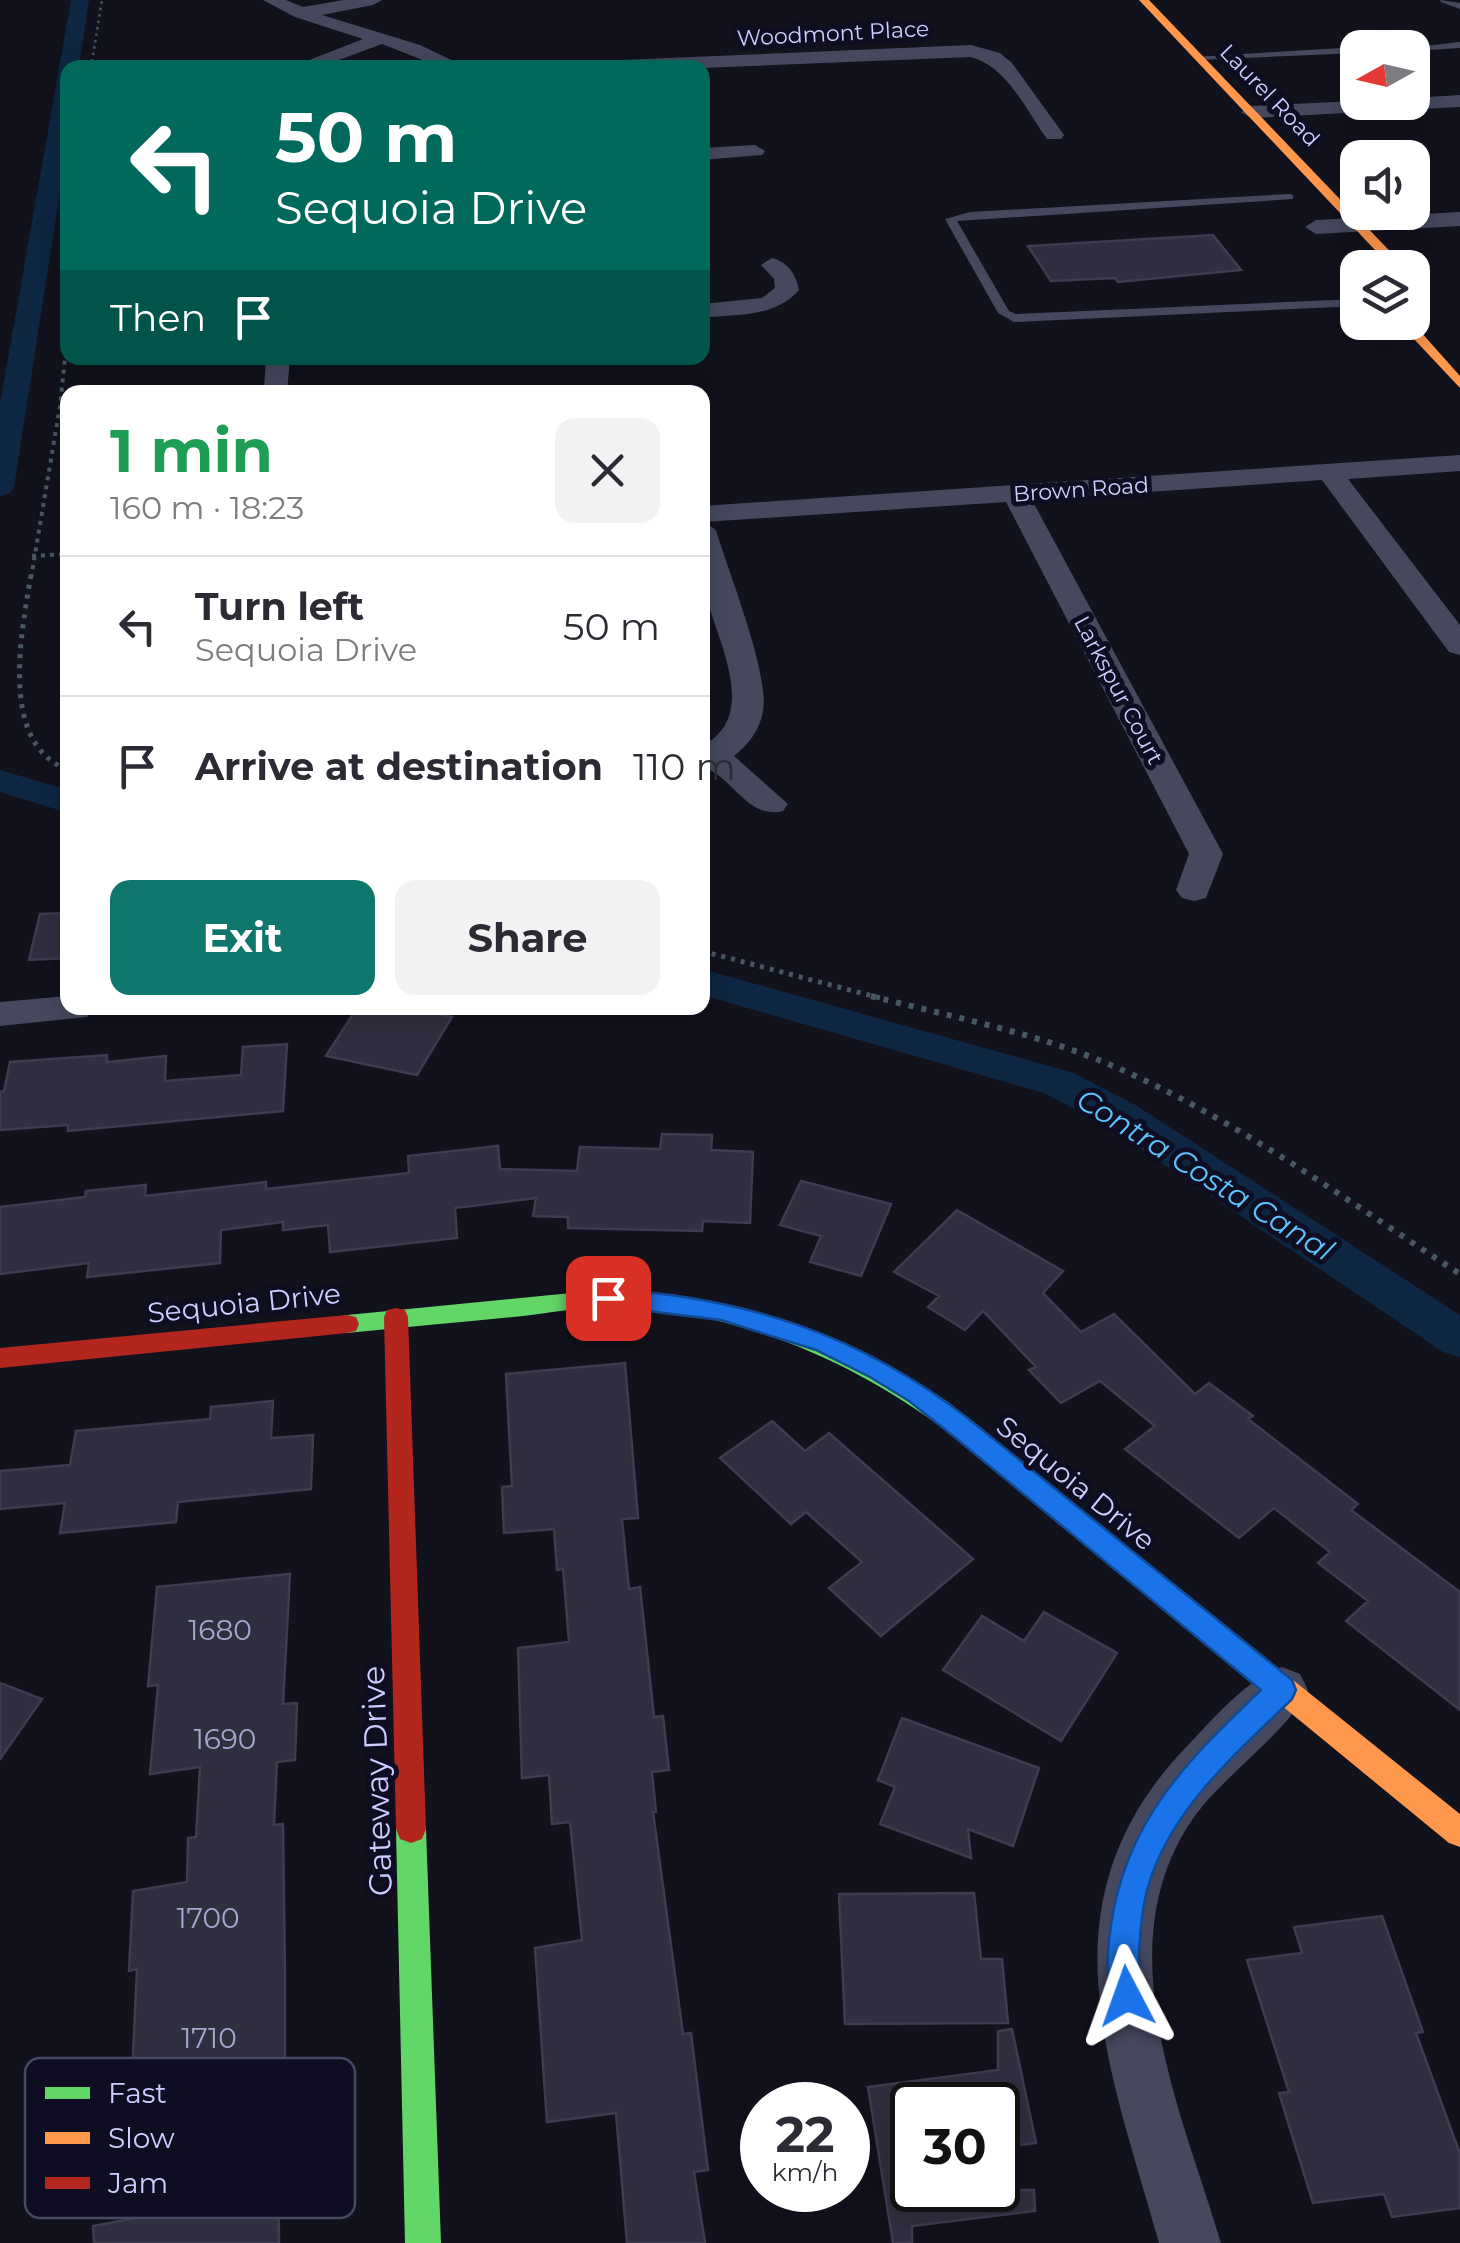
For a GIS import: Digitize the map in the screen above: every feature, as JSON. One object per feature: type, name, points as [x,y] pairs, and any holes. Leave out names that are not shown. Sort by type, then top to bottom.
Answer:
[{"type":"main road","name":"Laurel Road","points":[[1144,0],[1340,204]]},
{"type":"main road","points":[[1263,169],[1337,249]]},
{"type":"main road","name":"Laurel Road","points":[[1365,230],[1383,250]]},
{"type":"main road","points":[[1420,340],[1460,384]]},
{"type":"main road","name":"Sequoia Drive","points":[[0,1358],[549,1301],[647,1300],[721,1311],[825,1343],[918,1394],[1460,1833]]},
{"type":"main road","name":"Gateway Drive","points":[[396,1317],[422,2243]]},
{"type":"street","points":[[272,0],[298,14],[440,60]]},
{"type":"street","points":[[298,14],[373,0]]},
{"type":"street","points":[[321,60],[377,40]]},
{"type":"street","name":"Woodmont Place","points":[[710,62],[971,51],[993,57],[1005,67],[1054,135]]},
{"type":"street","points":[[1251,112],[1460,101]]},
{"type":"street","points":[[710,154],[754,151]]},
{"type":"street","points":[[1430,221],[1460,219]]},
{"type":"street","points":[[1316,227],[1340,226]]},
{"type":"street","points":[[710,310],[768,304],[787,290],[785,277],[772,265]]},
{"type":"street","points":[[768,304],[792,321]]},
{"type":"street","name":"Brown Road","points":[[710,513],[1460,464]]},
{"type":"street","points":[[1330,473],[1460,646]]},
{"type":"street","name":"Larkspur Court","points":[[1016,493],[1206,854],[1194,890]]},
{"type":"street","points":[[710,557],[748,687],[751,711],[740,734],[710,755]]},
{"type":"street","points":[[710,758],[771,804]]},
{"type":"street","points":[[0,1014],[60,1009]]},
{"type":"street","points":[[1190,2243],[1132,2034],[1122,1959],[1132,1886],[1163,1818],[1197,1772],[1282,1690]]},
{"type":"lane","points":[[1444,0],[1460,6]]},
{"type":"lane","points":[[1430,47],[1460,45]]},
{"type":"lane","points":[[1199,57],[1340,51]]},
{"type":"lane","points":[[1289,197],[950,219],[1004,313],[1014,318],[1340,303]]},
{"type":"path","points":[[93,60],[102,0]]},
{"type":"path","points":[[16,716],[12,686],[60,406]]},
{"type":"path","points":[[32,556],[60,554]]},
{"type":"path","points":[[18,732],[60,767]]},
{"type":"path","points":[[710,953],[981,1024],[1103,1062],[1170,1093],[1272,1153],[1460,1274]]},
{"type":"building","points":[[1213,235],[1241,270],[1118,282],[1115,278],[1051,281],[1028,246]]},
{"type":"building","points":[[60,913],[60,958],[29,960],[40,914]]},
{"type":"building","points":[[352,1015],[452,1017],[417,1075],[326,1056]]},
{"type":"building","points":[[287,1044],[283,1111],[68,1131],[68,1125],[0,1130],[0,1092],[4,1091],[10,1062],[107,1055],[107,1062],[166,1056],[165,1081],[241,1075],[243,1047]]},
{"type":"building","points":[[662,1134],[712,1135],[711,1150],[753,1152],[750,1223],[703,1221],[702,1231],[568,1228],[568,1217],[533,1216],[536,1198],[455,1208],[457,1238],[330,1252],[328,1225],[283,1230],[283,1222],[221,1230],[220,1263],[87,1277],[89,1263],[0,1274],[0,1207],[85,1197],[86,1191],[146,1185],[145,1196],[266,1182],[266,1189],[409,1173],[408,1156],[498,1146],[500,1169],[577,1171],[580,1147],[660,1149]]},
{"type":"building","points":[[801,1181],[891,1204],[861,1276],[810,1262],[821,1236],[780,1225]]},
{"type":"building","points":[[957,1210],[1063,1271],[1043,1293],[1081,1332],[1114,1314],[1195,1394],[1209,1383],[1253,1416],[1248,1419],[1358,1504],[1351,1510],[1460,1592],[1460,1710],[1346,1621],[1368,1601],[1318,1563],[1330,1552],[1274,1508],[1239,1538],[1125,1449],[1155,1426],[1100,1381],[1061,1403],[1029,1370],[1036,1367],[983,1311],[965,1330],[928,1307],[939,1296],[894,1272]]},
{"type":"building","points":[[625,1363],[638,1518],[622,1519],[629,1589],[640,1587],[654,1717],[663,1716],[669,1770],[652,1772],[653,1812],[683,2034],[691,2033],[708,2170],[694,2172],[705,2243],[627,2243],[616,2113],[547,2122],[535,1948],[582,1940],[570,1822],[552,1824],[549,1775],[522,1778],[518,1648],[569,1642],[563,1569],[557,1570],[554,1529],[504,1533],[502,1487],[512,1486],[506,1374]]},
{"type":"building","points":[[273,1401],[271,1438],[313,1435],[311,1489],[178,1502],[176,1522],[60,1533],[65,1503],[0,1509],[0,1471],[70,1465],[76,1431],[210,1419],[211,1407]]},
{"type":"building","points":[[772,1421],[805,1451],[829,1433],[973,1559],[881,1636],[829,1588],[862,1562],[806,1512],[791,1524],[720,1458]]},
{"type":"building","points":[[290,1574],[283,1704],[297,1703],[295,1760],[277,1762],[274,1825],[283,1824],[285,2058],[133,2058],[137,1969],[129,1971],[133,1891],[187,1882],[188,1838],[196,1837],[200,1767],[150,1774],[158,1685],[148,1686],[157,1587]]},
{"type":"building","points":[[1044,1612],[1117,1653],[1061,1741],[943,1670],[982,1616],[1024,1641]]},
{"type":"building","points":[[0,1683],[42,1699],[0,1759]]},
{"type":"building","points":[[902,1718],[1039,1768],[1013,1846],[968,1829],[971,1858],[880,1824],[895,1787],[878,1780]]},
{"type":"building","points":[[974,1893],[981,1959],[1002,1959],[1008,2023],[845,2024],[839,1894]]},
{"type":"building","points":[[1382,1916],[1423,2032],[1416,2033],[1460,2154],[1460,2208],[1392,2217],[1384,2194],[1313,2203],[1279,2093],[1289,2092],[1247,1960],[1302,1953],[1294,1927]]},
{"type":"building","points":[[1012,2029],[1036,2143],[1020,2145],[1020,2082],[906,2082],[998,2070],[998,2031]]},
{"type":"building","points":[[890,2084],[890,2212],[1020,2212],[1020,2190],[1034,2190],[1035,2211],[912,2226],[912,2243],[893,2243],[870,2087]]},
{"type":"building","points":[[136,2218],[279,2218],[279,2243],[94,2243],[93,2226]]},
{"type":"waterway","name":"Contra Costa Canal","points":[[70,60],[80,0]]},
{"type":"waterway","name":"Contra Costa Canal","points":[[0,487],[60,122]]},
{"type":"waterway","name":"Contra Costa Canal","points":[[0,781],[60,800]]},
{"type":"waterway","name":"Contra Costa Canal","points":[[710,984],[1059,1083],[1122,1116],[1460,1339]]},
{"type":"traffic: fast","points":[[347,1324],[601,1298],[705,1309],[794,1334],[838,1352],[919,1397],[956,1424]]},
{"type":"traffic: fast","points":[[411,1829],[423,2243]]},
{"type":"traffic: slow","points":[[1144,0],[1383,250]]},
{"type":"traffic: slow","points":[[1420,340],[1460,384]]},
{"type":"traffic: slow","points":[[956,1424],[1460,1833]]},
{"type":"traffic: jam","points":[[396,1317],[411,1829]]},
{"type":"traffic: jam","points":[[0,1358],[347,1324]]},
{"type":"route","points":[[608,1298],[721,1311],[825,1343],[879,1370],[961,1428],[1282,1690],[1197,1772],[1163,1818],[1132,1886],[1122,1959],[1127,1996]]}]
